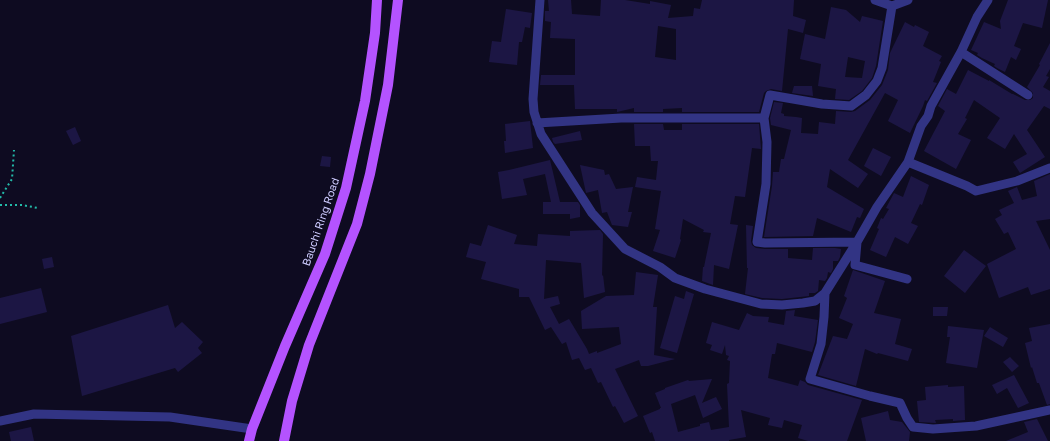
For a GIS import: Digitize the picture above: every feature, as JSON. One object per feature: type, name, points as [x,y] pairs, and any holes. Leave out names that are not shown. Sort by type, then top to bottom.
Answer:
[{"type":"main road","name":"Bauchi Ring Road","points":[[249,441],[252,429],[285,346],[325,254],[346,188],[365,101],[375,33],[377,0]]},
{"type":"main road","points":[[284,441],[292,401],[309,344],[357,224],[370,174],[388,85],[398,0]]},
{"type":"street","points":[[540,0],[533,99],[534,112],[541,134],[592,213],[625,249],[660,267],[675,278],[705,289],[761,304],[782,305],[815,301],[825,293],[877,207],[908,162],[931,106],[961,52],[977,17],[988,0]]},
{"type":"street","points":[[875,0],[892,6],[908,0]]},
{"type":"street","points":[[857,242],[757,242],[766,184],[767,142],[764,118],[770,95],[822,104],[851,106],[866,95],[877,81],[882,68],[892,6]]},
{"type":"street","points":[[961,52],[1028,96]]},
{"type":"street","points":[[537,123],[620,118],[764,118]]},
{"type":"street","points":[[908,162],[976,191],[1016,181],[1050,168]]},
{"type":"street","points":[[857,242],[855,265],[907,279]]},
{"type":"street","points":[[825,293],[821,344],[810,378],[870,396],[900,403],[913,427],[933,429],[976,426],[1050,410]]},
{"type":"street","points":[[0,421],[34,414],[170,416],[252,429]]},
{"type":"path","points":[[0,198],[12,179],[14,150]]},
{"type":"path","points":[[0,205],[22,205],[38,208]]},
{"type":"building","points":[[548,0],[571,0],[572,14],[600,16],[601,0],[625,0],[650,4],[650,1],[671,5],[668,18],[693,16],[694,8],[700,9],[702,0],[794,0],[793,16],[806,20],[803,33],[788,29],[782,91],[771,89],[766,91],[764,93],[759,112],[682,112],[682,108],[663,109],[663,112],[634,112],[634,108],[617,112],[617,109],[575,109],[574,85],[540,85],[541,75],[575,75],[575,39],[550,38],[551,22],[545,21],[545,11],[549,11]],"holes":[[[658,26],[676,29],[676,60],[655,57]]]},
{"type":"building","points":[[1008,0],[1048,0],[1042,28],[1023,23],[1014,46],[1021,49],[1016,60],[1011,57],[1005,72],[994,66],[995,64],[977,55],[978,53],[971,50],[984,22],[1001,29],[1000,21]]},
{"type":"building","points":[[831,7],[846,10],[860,22],[862,16],[883,21],[876,66],[872,78],[862,91],[849,100],[835,99],[836,89],[818,86],[821,64],[800,59],[805,34],[825,39]],"holes":[[[848,57],[865,61],[862,78],[845,77]]]},
{"type":"building","points":[[506,9],[532,13],[530,28],[525,27],[522,42],[519,42],[517,65],[489,62],[492,41],[501,42]]},
{"type":"building","points":[[905,22],[929,32],[923,46],[942,56],[933,82],[937,83],[927,101],[925,100],[910,133],[888,121],[898,100],[885,93],[848,160],[868,174],[858,188],[830,169],[827,187],[864,209],[860,218],[857,217],[851,232],[817,218],[813,236],[764,237],[773,172],[779,172],[781,159],[784,159],[791,130],[771,125],[770,118],[774,102],[783,103],[781,113],[784,114],[784,116],[802,118],[801,133],[818,134],[819,122],[835,124],[836,111],[855,111],[870,100],[882,85],[888,70],[890,53]]},
{"type":"building","points":[[1050,43],[1050,69],[1046,76],[1049,77],[1043,87],[1050,91],[1050,109],[1044,106],[1027,130],[1045,157],[1020,173],[1013,162],[1027,154],[1014,134],[1005,149],[987,138],[1000,118],[974,100],[965,118],[967,119],[958,134],[971,140],[956,169],[924,151],[945,111],[938,106],[947,89],[956,94],[968,70],[989,80],[1012,94],[1025,100],[1030,100],[1033,98],[1033,93],[1027,87],[1040,65],[1039,64]]},
{"type":"building","points":[[794,86],[812,86],[813,96],[792,93]]},
{"type":"building","points":[[530,121],[533,148],[505,153],[505,124]]},
{"type":"building","points":[[634,124],[663,124],[664,130],[682,130],[682,124],[759,124],[761,149],[752,148],[745,197],[735,196],[730,224],[738,225],[729,269],[714,265],[713,285],[702,281],[703,267],[711,233],[703,232],[704,230],[683,219],[681,240],[675,258],[653,251],[660,230],[655,229],[661,191],[635,187],[637,177],[656,180],[658,161],[651,161],[650,146],[635,146]]},
{"type":"building","points":[[75,127],[81,141],[73,145],[66,131]]},
{"type":"building","points":[[580,131],[582,140],[555,144],[553,142],[552,138]]},
{"type":"building","points":[[873,148],[891,157],[881,176],[864,166]]},
{"type":"building","points":[[322,156],[331,157],[330,167],[320,166]]},
{"type":"building","points":[[550,160],[560,202],[578,202],[580,205],[580,217],[570,219],[570,214],[543,214],[543,202],[551,202],[545,174],[523,179],[527,195],[502,199],[498,172]]},
{"type":"building","points":[[580,165],[604,170],[605,175],[609,174],[616,189],[633,187],[628,212],[632,212],[628,227],[612,225],[607,212],[602,213],[598,190],[586,193]]},
{"type":"building","points":[[1050,174],[1050,219],[1036,221],[1050,250],[1050,289],[1031,295],[1028,287],[999,298],[987,264],[1016,249],[1008,232],[1004,234],[995,219],[1002,215],[999,210],[1014,203],[1008,191],[1017,187],[1022,200],[1037,196],[1034,181]]},
{"type":"building","points":[[911,176],[929,185],[922,205],[920,204],[911,223],[918,226],[908,244],[895,237],[886,257],[870,250],[879,229],[877,228],[881,218],[883,219],[889,209],[886,208],[894,193],[903,197]]},
{"type":"building","points":[[488,225],[517,235],[514,244],[537,246],[538,234],[570,236],[570,231],[600,230],[603,234],[602,276],[603,275],[605,292],[584,298],[581,263],[546,260],[544,299],[558,296],[560,304],[550,307],[559,324],[569,319],[589,354],[597,351],[597,353],[621,344],[619,327],[582,329],[581,311],[606,296],[634,295],[636,272],[658,275],[653,307],[657,307],[654,355],[675,359],[648,366],[641,366],[639,360],[615,369],[638,416],[624,423],[615,406],[613,407],[601,382],[598,383],[591,368],[585,370],[579,358],[572,360],[566,342],[562,344],[551,327],[545,330],[529,297],[519,297],[519,289],[481,279],[486,262],[466,257],[470,243],[481,246]]},
{"type":"building","points":[[746,225],[753,226],[751,241],[752,245],[756,248],[788,249],[788,258],[812,260],[813,248],[835,248],[841,249],[840,257],[838,261],[833,261],[833,269],[831,273],[828,272],[825,281],[819,280],[818,291],[815,293],[809,293],[809,296],[782,299],[762,298],[745,294],[748,268]]},
{"type":"building","points":[[964,250],[986,266],[965,293],[944,276]]},
{"type":"building","points":[[52,257],[54,267],[44,269],[42,259]]},
{"type":"building","points":[[853,270],[885,281],[874,313],[901,319],[895,344],[912,349],[908,361],[877,354],[865,349],[856,386],[818,375],[833,336],[847,339],[853,324],[839,318],[847,298],[844,296]]},
{"type":"building","points":[[41,288],[47,312],[0,324],[0,298]]},
{"type":"building","points":[[686,291],[694,294],[677,353],[660,348],[675,296],[684,299]]},
{"type":"building","points":[[168,305],[175,328],[182,322],[203,342],[198,348],[202,353],[178,372],[175,368],[82,396],[71,336]]},
{"type":"building","points":[[933,307],[948,307],[947,316],[933,316]]},
{"type":"building","points":[[795,310],[794,316],[818,320],[812,352],[777,343],[775,354],[772,354],[768,378],[798,386],[800,380],[808,385],[862,400],[847,441],[808,441],[798,438],[802,425],[784,420],[782,428],[768,425],[770,418],[741,410],[746,437],[729,441],[655,441],[643,416],[661,408],[655,393],[688,380],[712,379],[702,403],[716,397],[722,409],[703,418],[695,395],[671,404],[678,432],[709,422],[711,430],[729,427],[727,384],[729,383],[730,361],[727,360],[729,356],[726,355],[725,345],[722,354],[710,350],[712,345],[706,343],[712,322],[739,330],[747,313],[753,316],[769,317],[768,322],[784,325],[786,311]]},
{"type":"building","points":[[1050,324],[1050,404],[1047,405],[1039,383],[1037,383],[1032,367],[1031,368],[1025,343],[1032,341],[1029,328]]},
{"type":"building","points":[[948,326],[984,330],[977,368],[946,363],[950,337],[947,337]]},
{"type":"building","points":[[990,327],[1008,338],[1003,347],[984,336]]},
{"type":"building","points":[[1010,357],[1019,366],[1012,372],[1003,362]]},
{"type":"building","points":[[1014,375],[1029,403],[1018,408],[1007,388],[997,394],[992,385]]},
{"type":"building","points":[[948,385],[948,387],[964,386],[965,420],[935,420],[936,423],[919,422],[917,401],[926,400],[925,387]]},
{"type":"building","points":[[888,411],[890,420],[902,422],[910,432],[909,441],[866,441],[861,418]]},
{"type":"building","points":[[1037,419],[1048,441],[1006,441],[1028,432],[1024,422]]},
{"type":"building","points":[[31,427],[34,441],[11,441],[9,432]]}]
